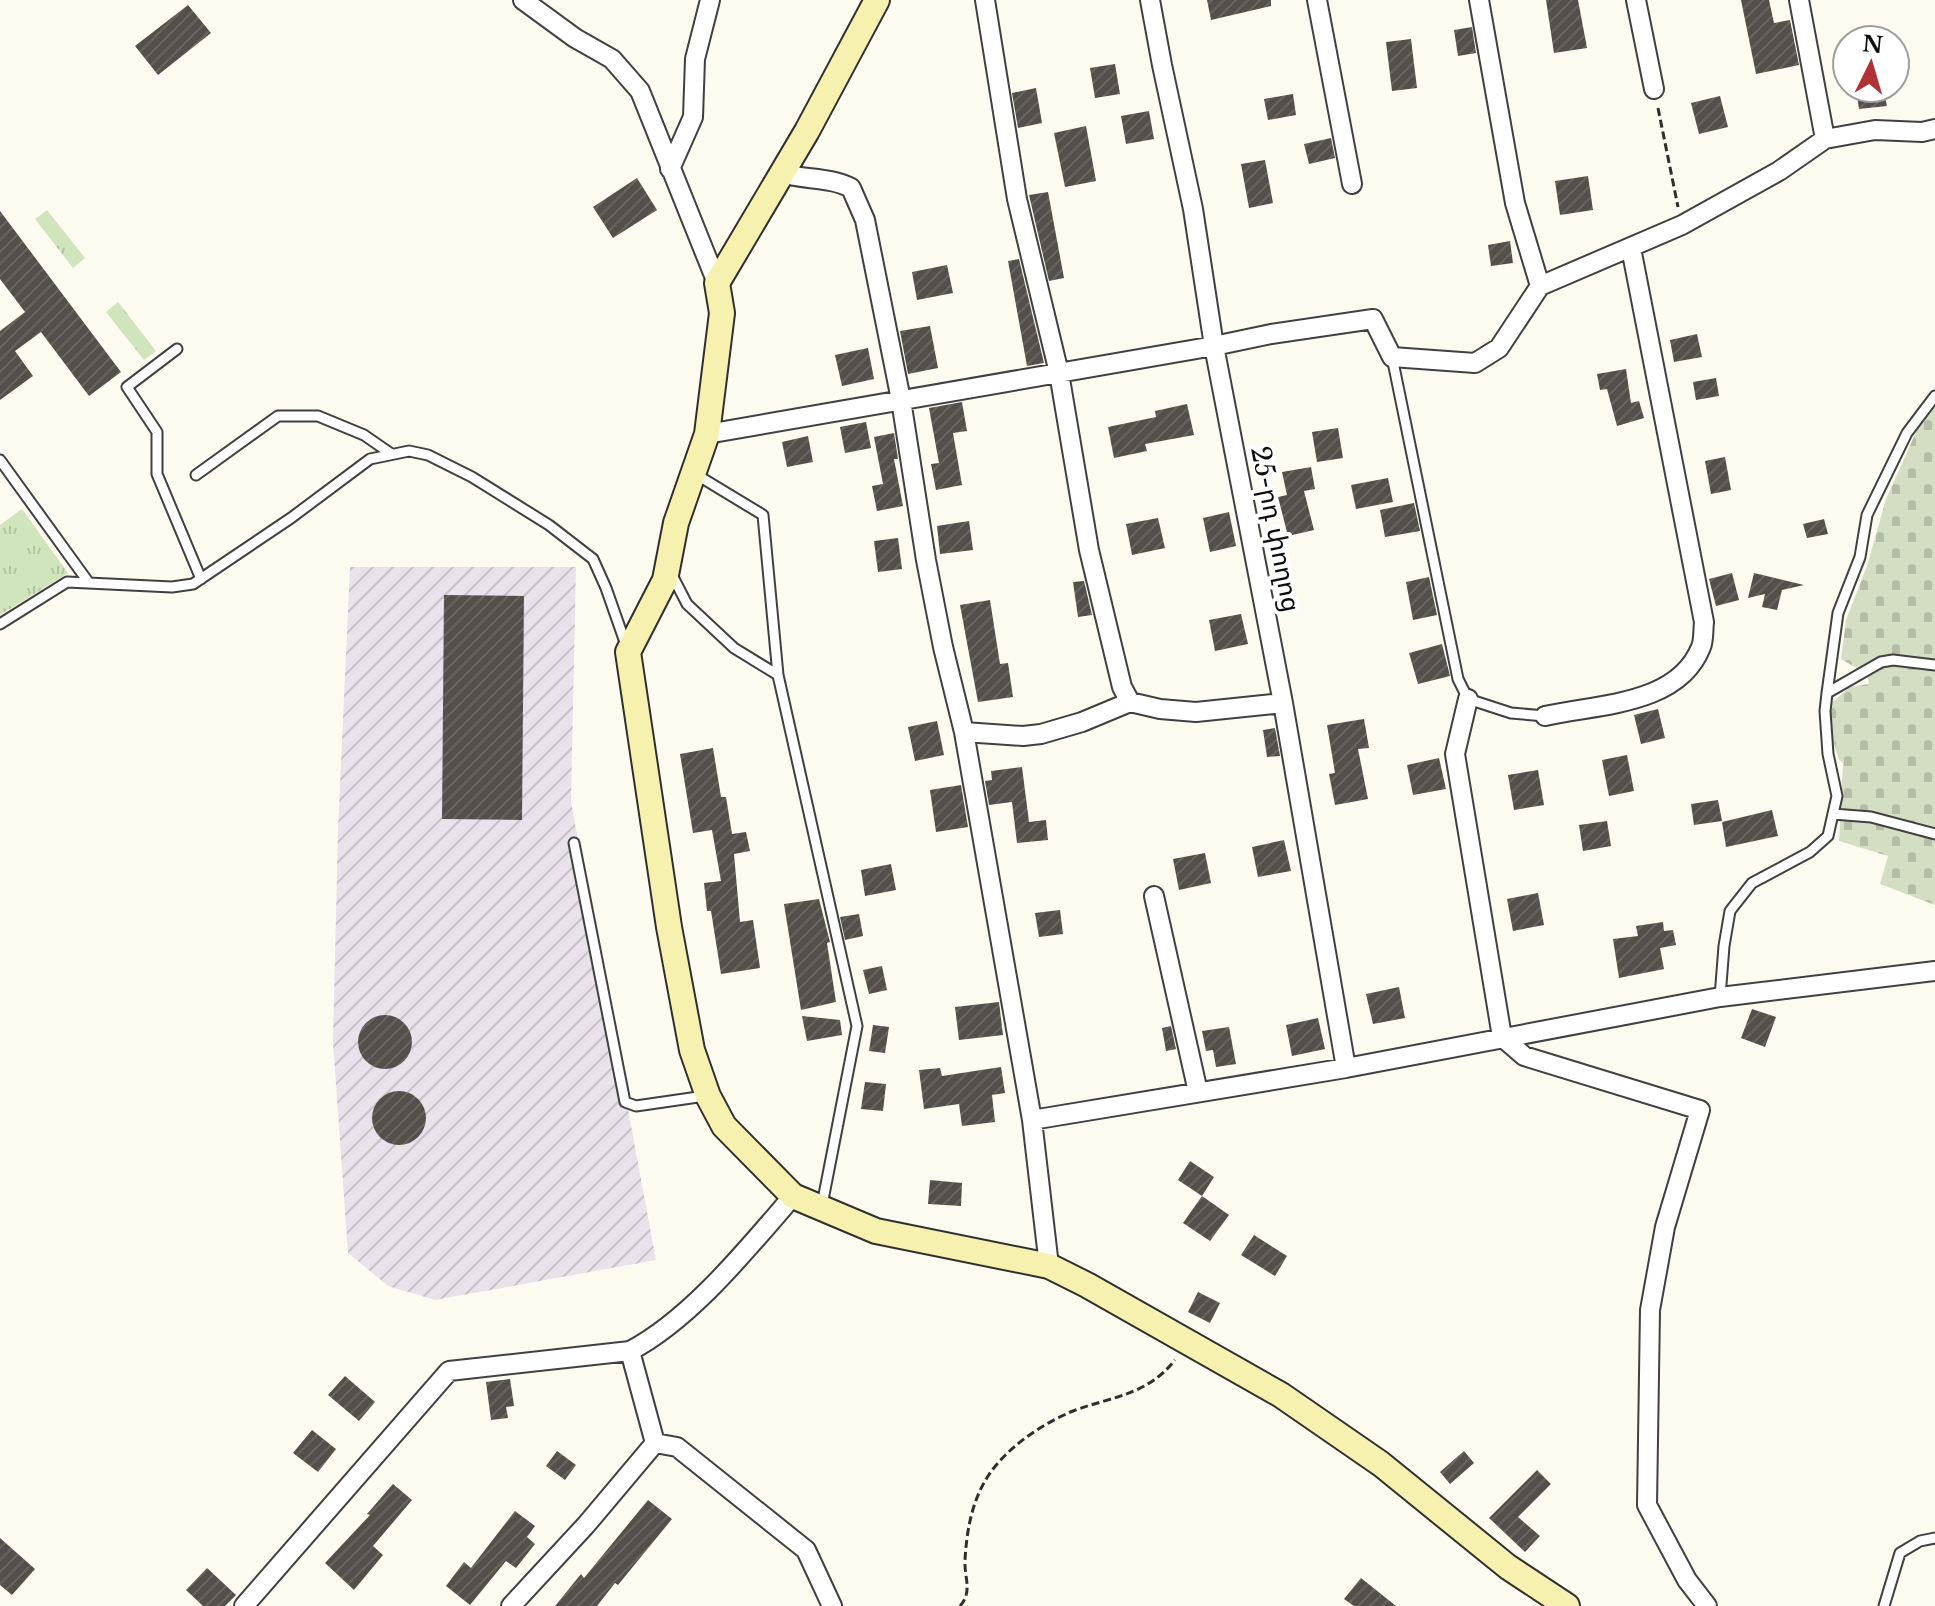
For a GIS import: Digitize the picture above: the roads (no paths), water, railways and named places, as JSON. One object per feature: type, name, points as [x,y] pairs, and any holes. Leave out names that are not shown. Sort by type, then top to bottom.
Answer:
[{"type":"street","points":[[523,0],[575,38],[612,59],[640,91],[717,283],[722,313],[707,434],[676,523],[665,580],[628,652],[669,927],[692,1050],[708,1096],[724,1126],[793,1196],[876,1231],[1049,1266],[1190,1342],[1281,1395],[1381,1464],[1508,1567],[1567,1606]]},
{"type":"street","points":[[670,169],[693,117],[695,59],[710,0]]},
{"type":"street","points":[[717,283],[807,131],[877,0]]},
{"type":"street","points":[[985,0],[1017,199],[1059,373],[1089,550],[1122,687],[1130,702]]},
{"type":"street","name":"25-րդ փողոց","points":[[1150,0],[1193,209],[1214,346],[1283,703],[1346,1068]]},
{"type":"street","points":[[1317,0],[1352,184]]},
{"type":"street","points":[[1479,0],[1515,203],[1540,286]]},
{"type":"street","points":[[1636,0],[1654,89]]},
{"type":"street","points":[[1799,0],[1825,139]]},
{"type":"street","points":[[707,434],[1271,334],[1373,319],[1392,357],[1475,363],[1499,348],[1540,286],[1682,225],[1767,177],[1825,139],[1875,130],[1922,132],[1935,129]]},
{"type":"street","points":[[781,173],[803,179],[828,180],[851,188],[865,220],[901,400],[926,560],[964,732],[1032,1120],[1049,1266]]},
{"type":"street","points":[[1545,716],[1648,694],[1684,673],[1701,646],[1704,622],[1631,248]]},
{"type":"street","points":[[1468,699],[1455,754],[1502,1037],[1524,1056],[1700,1110],[1665,1227],[1650,1310],[1647,1505],[1687,1580],[1707,1606]]},
{"type":"street","points":[[964,732],[1023,736],[1041,734],[1082,722],[1130,702],[1160,709],[1196,712],[1283,703]]},
{"type":"street","points":[[1154,896],[1198,1092]]},
{"type":"street","points":[[1032,1120],[1346,1068],[1720,997],[1935,971]]},
{"type":"street","points":[[244,1606],[449,1371],[630,1351],[657,1337],[689,1309],[793,1196]]},
{"type":"street","points":[[630,1351],[655,1443]]},
{"type":"street","points":[[511,1606],[586,1525],[655,1443]]},
{"type":"street","points":[[655,1443],[677,1447],[806,1550],[832,1606]]},
{"type":"lane","points":[[177,349],[127,387],[157,432],[157,474],[201,579]]},
{"type":"lane","points":[[1392,357],[1458,679],[1468,699],[1511,713],[1545,716]]},
{"type":"lane","points":[[1720,997],[1730,911],[1752,883],[1810,852],[1828,836],[1837,796],[1825,711],[1838,613],[1860,557],[1867,515],[1907,433],[1935,396]]},
{"type":"lane","points":[[196,475],[278,416],[318,416],[364,435],[390,453]]},
{"type":"lane","points":[[0,624],[67,582],[172,587],[193,584],[291,518],[370,459],[409,451],[428,455],[472,477],[549,525],[593,559],[628,652]]},
{"type":"lane","points":[[0,460],[89,583]]},
{"type":"lane","points":[[694,473],[763,515],[778,675],[857,1026],[822,1209]]},
{"type":"lane","points":[[668,568],[687,604],[734,648],[778,675]]},
{"type":"lane","points":[[1827,693],[1881,662],[1893,660],[1935,665]]},
{"type":"lane","points":[[1833,814],[1871,817],[1935,834]]},
{"type":"lane","points":[[574,843],[625,1102],[636,1106],[708,1096]]},
{"type":"lane","points":[[1884,1606],[1900,1553],[1920,1541],[1935,1538]]}]
